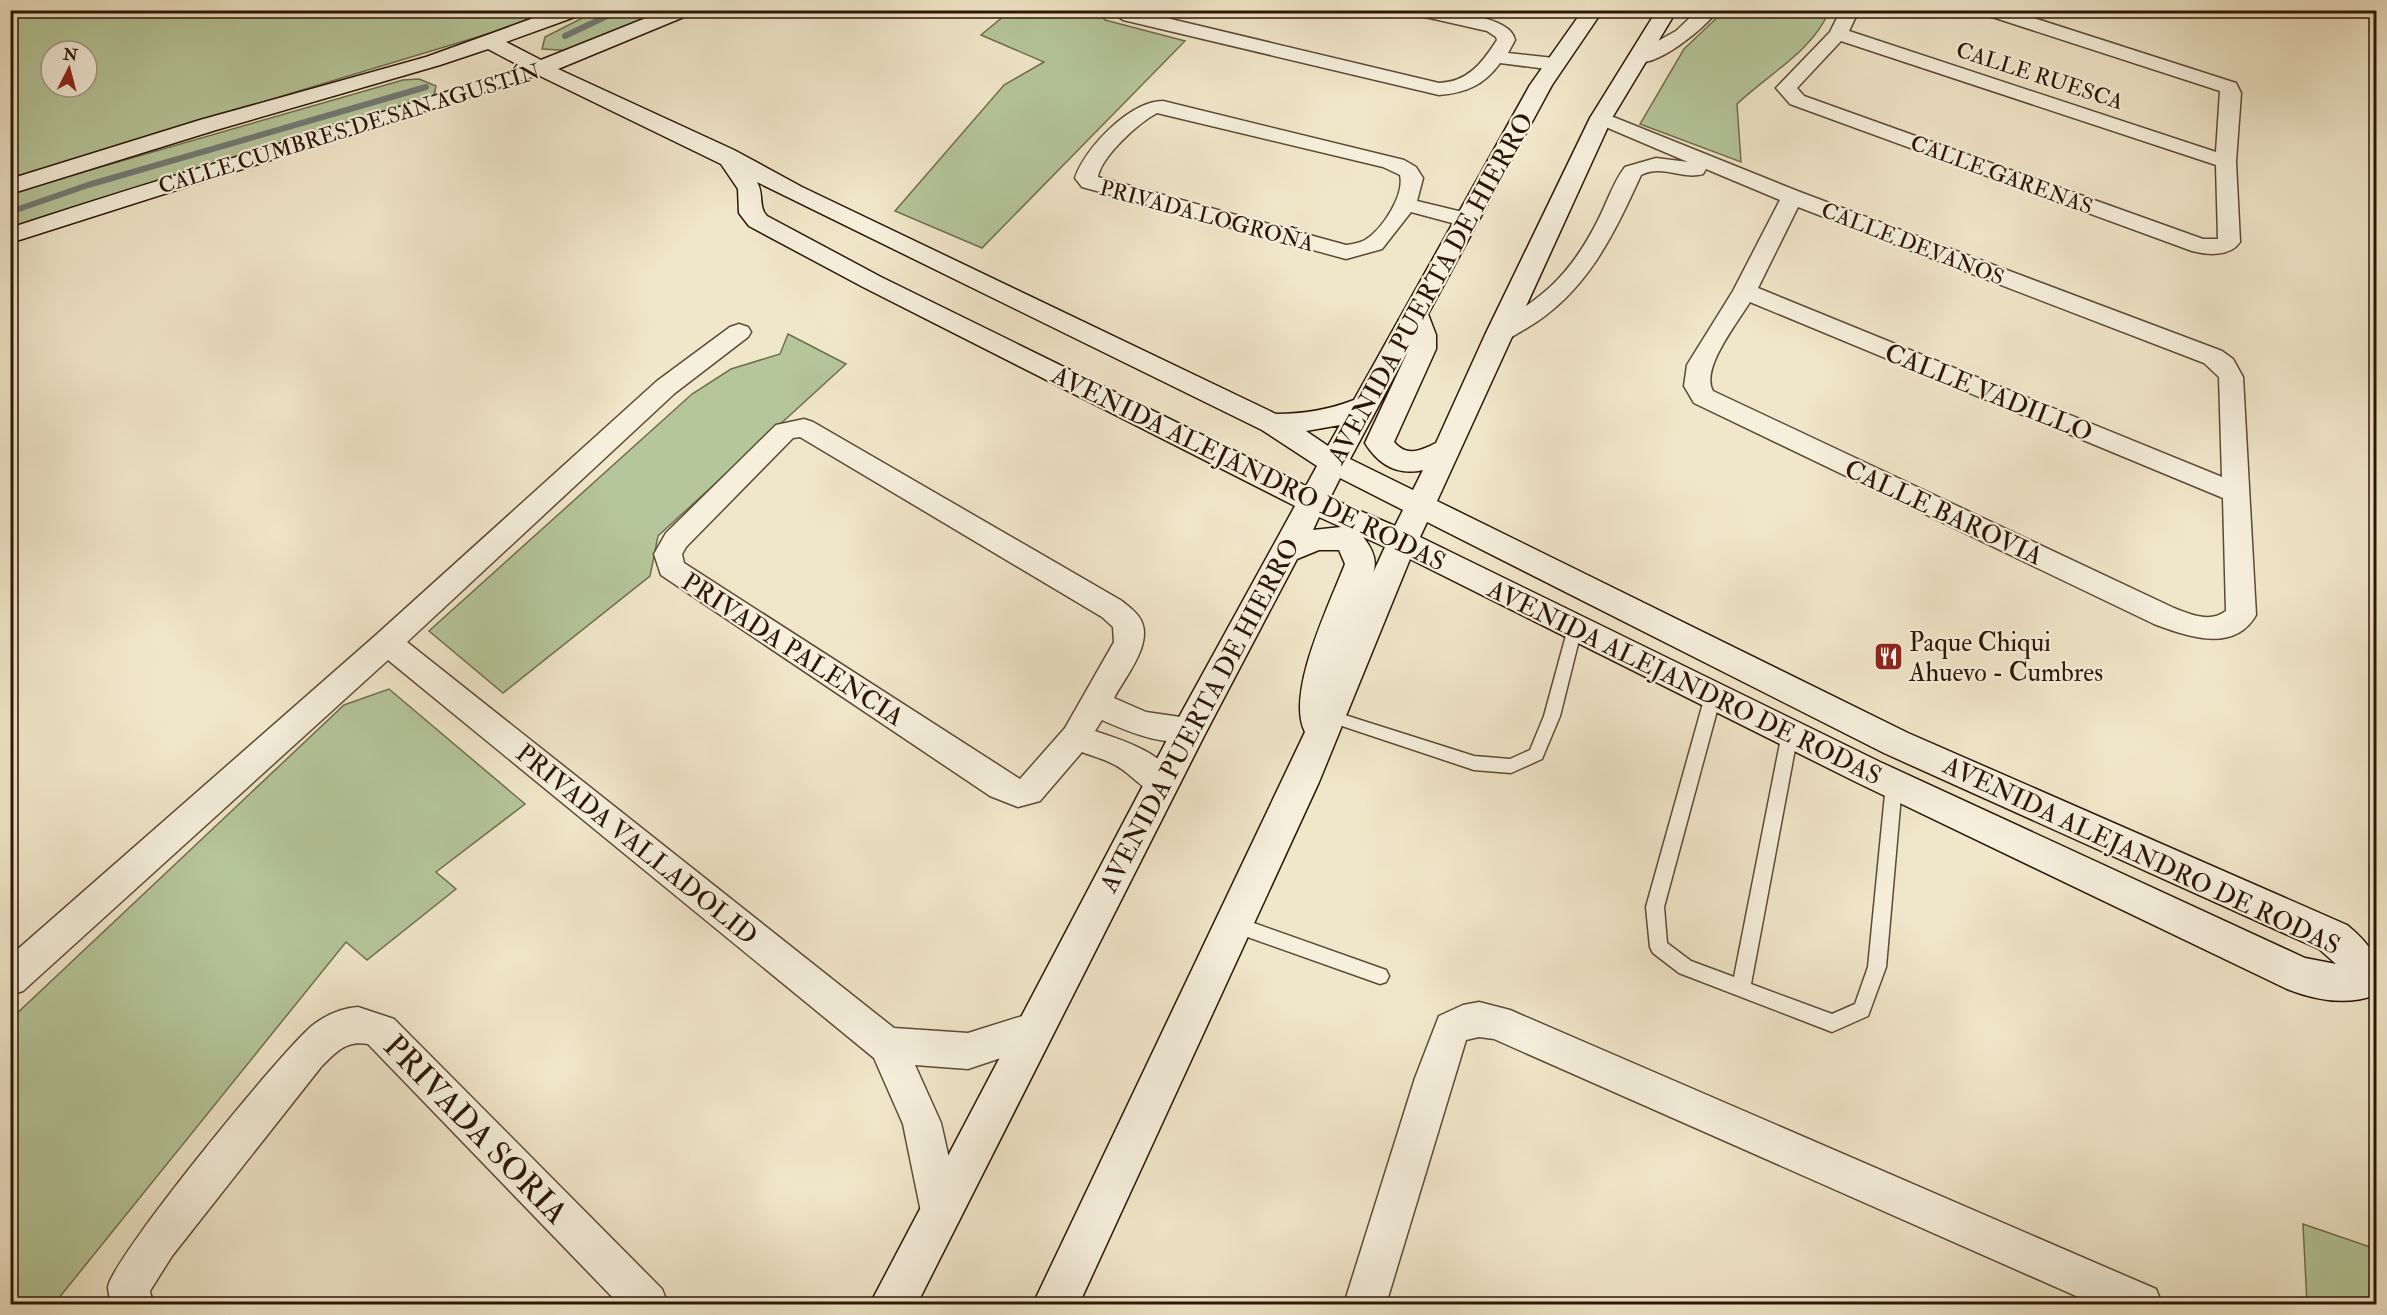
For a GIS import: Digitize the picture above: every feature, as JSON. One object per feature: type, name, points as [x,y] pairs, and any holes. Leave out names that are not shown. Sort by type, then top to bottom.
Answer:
[{"type":"street","name":"CALLE CUMBRES DE SAN AGUSTÍN","points":[[10,187],[196,129],[433,61],[530,29],[576,10]]},
{"type":"street","name":"CALLE CUMBRES DE SAN AGUSTÍN","points":[[10,236],[145,191],[477,91],[577,55],[684,10]]},
{"type":"street","points":[[1120,10],[1129,16],[1439,89],[1463,87],[1492,62],[1506,40],[1500,30],[1418,10]]},
{"type":"street","name":"AVENIDA PUERTA DE HIERRO","points":[[893,1305],[1190,729],[1312,502],[1541,85],[1593,10]]},
{"type":"street","points":[[1056,1305],[1324,728],[1402,542],[1448,449],[1498,335],[1601,118],[1641,57],[1667,10]]},
{"type":"street","points":[[1641,57],[1683,35],[1709,10]]},
{"type":"street","points":[[1838,34],[1850,10]]},
{"type":"street","points":[[1989,10],[2229,87],[2231,93],[2226,162]]},
{"type":"street","points":[[530,29],[524,37],[527,45],[555,57],[577,55]]},
{"type":"street","name":"CALLE GARENAS","points":[[1838,34],[1786,87],[1789,94],[1797,100],[2200,246],[2217,247],[2229,242],[2226,162]]},
{"type":"street","name":"CALLE RUESCA","points":[[1838,34],[2226,162]]},
{"type":"street","name":"AVENIDA ALEJANDRO DE RODAS","points":[[491,42],[541,69],[726,155],[794,192],[1272,423],[1334,463],[1896,742],[2333,937],[2350,951],[2362,969],[2361,982],[2347,984],[2301,976],[1894,784],[1402,542],[1312,502],[872,282],[758,221],[751,213],[750,189],[726,155]]},
{"type":"street","points":[[433,61],[466,80],[477,91]]},
{"type":"street","points":[[1492,62],[1554,64]]},
{"type":"street","points":[[1492,62],[1541,85]]},
{"type":"street","name":"PRIVADA LOGROÑA","points":[[1153,107],[1163,107],[1401,166],[1412,175],[1414,186],[1399,212],[1376,243],[1359,250],[1335,250],[1090,183],[1086,178],[1086,173],[1137,114],[1153,107]]},
{"type":"street","name":"CALLE DEVANOS","points":[[1601,118],[1792,197],[2202,353],[2224,366],[2231,377],[2234,492]]},
{"type":"street","points":[[1498,335],[1551,301],[1573,280],[1592,255],[1632,171],[1649,164],[1659,163],[1712,174],[1744,176]]},
{"type":"street","points":[[750,204],[770,194],[794,192]]},
{"type":"street","points":[[1745,291],[1792,197]]},
{"type":"street","points":[[1399,212],[1461,229]]},
{"type":"street","points":[[872,282],[918,252]]},
{"type":"street","name":"CALLE BAROVIA","points":[[1745,291],[1700,365],[1697,386],[1703,397],[2164,616],[2193,627],[2218,630],[2241,615],[2234,492]]},
{"type":"street","name":"CALLE VADILLO","points":[[1745,291],[2234,492]]},
{"type":"street","points":[[1416,315],[1423,338],[1422,354],[1383,429],[1379,443],[1386,454],[1403,462],[1424,462],[1448,449]]},
{"type":"street","points":[[10,979],[387,644],[666,387],[739,332]]},
{"type":"street","points":[[1272,423],[1306,424],[1337,418],[1364,406]]},
{"type":"street","name":"PRIVADA PALENCIA","points":[[804,428],[1121,616],[1130,631],[1130,643],[1095,703],[1076,737],[1029,791],[1012,792],[671,568],[668,554],[676,540],[784,431],[804,428]]},
{"type":"street","points":[[1285,552],[1323,537],[1340,538],[1352,545],[1359,553],[1361,564],[1319,676],[1324,728]]},
{"type":"street","name":"PRIVADA VALLADOLID","points":[[387,644],[887,1045],[922,1123],[941,1212]]},
{"type":"street","points":[[1095,703],[1143,724],[1190,729]]},
{"type":"street","points":[[1076,737],[1126,755],[1163,783]]},
{"type":"street","points":[[1374,1301],[1434,1078],[1452,1028],[1469,1020],[1484,1019],[1519,1032],[2141,1305]]},
{"type":"street","name":"PRIVADA SORIA","points":[[132,1305],[129,1287],[158,1242],[308,1054],[331,1032],[349,1024],[364,1023],[381,1031],[647,1305]]},
{"type":"street","points":[[887,1045],[968,1051],[1035,1030]]},
{"type":"lane","points":[[1324,728],[1474,763],[1511,766],[1536,754],[1552,716],[1575,628]]},
{"type":"lane","points":[[1713,696],[1656,907],[1659,947],[1685,967],[1832,1023],[1862,1010],[1876,967],[1894,784]]},
{"type":"lane","points":[[1741,990],[1790,733]]},
{"type":"lane","points":[[1234,924],[1380,975]]},
{"type":"green space","points":[[1725,10],[1829,11],[1822,25],[1801,50],[1737,104],[1741,162],[1640,124],[1684,49]]},
{"type":"green space","points":[[11,11],[549,11],[494,32],[11,178]]},
{"type":"green space","points":[[596,11],[661,11],[576,51],[542,49],[545,37]]},
{"type":"green space","points":[[1010,11],[1098,11],[1105,20],[1185,41],[982,248],[895,211],[1004,85],[1044,62],[981,35]]},
{"type":"green space","points":[[419,79],[436,86],[434,96],[425,103],[187,171],[11,228],[10,193],[403,80]]},
{"type":"green space","points":[[788,334],[846,364],[658,536],[650,576],[503,693],[429,631],[692,394],[731,369],[780,354]]},
{"type":"green space","points":[[389,689],[525,804],[436,872],[456,889],[367,960],[346,942],[54,1304],[11,1304],[11,1019],[344,705]]},
{"type":"green space","points":[[2303,1224],[2376,1249],[2376,1304],[2307,1304]]},
{"type":"waterway","points":[[565,36],[620,10]]},
{"type":"waterway","points":[[10,212],[88,185],[426,87]]},
{"type":"place","name":"Paque Chiqui Ahuevo - Cumbres","points":[[1888,657]]}]
